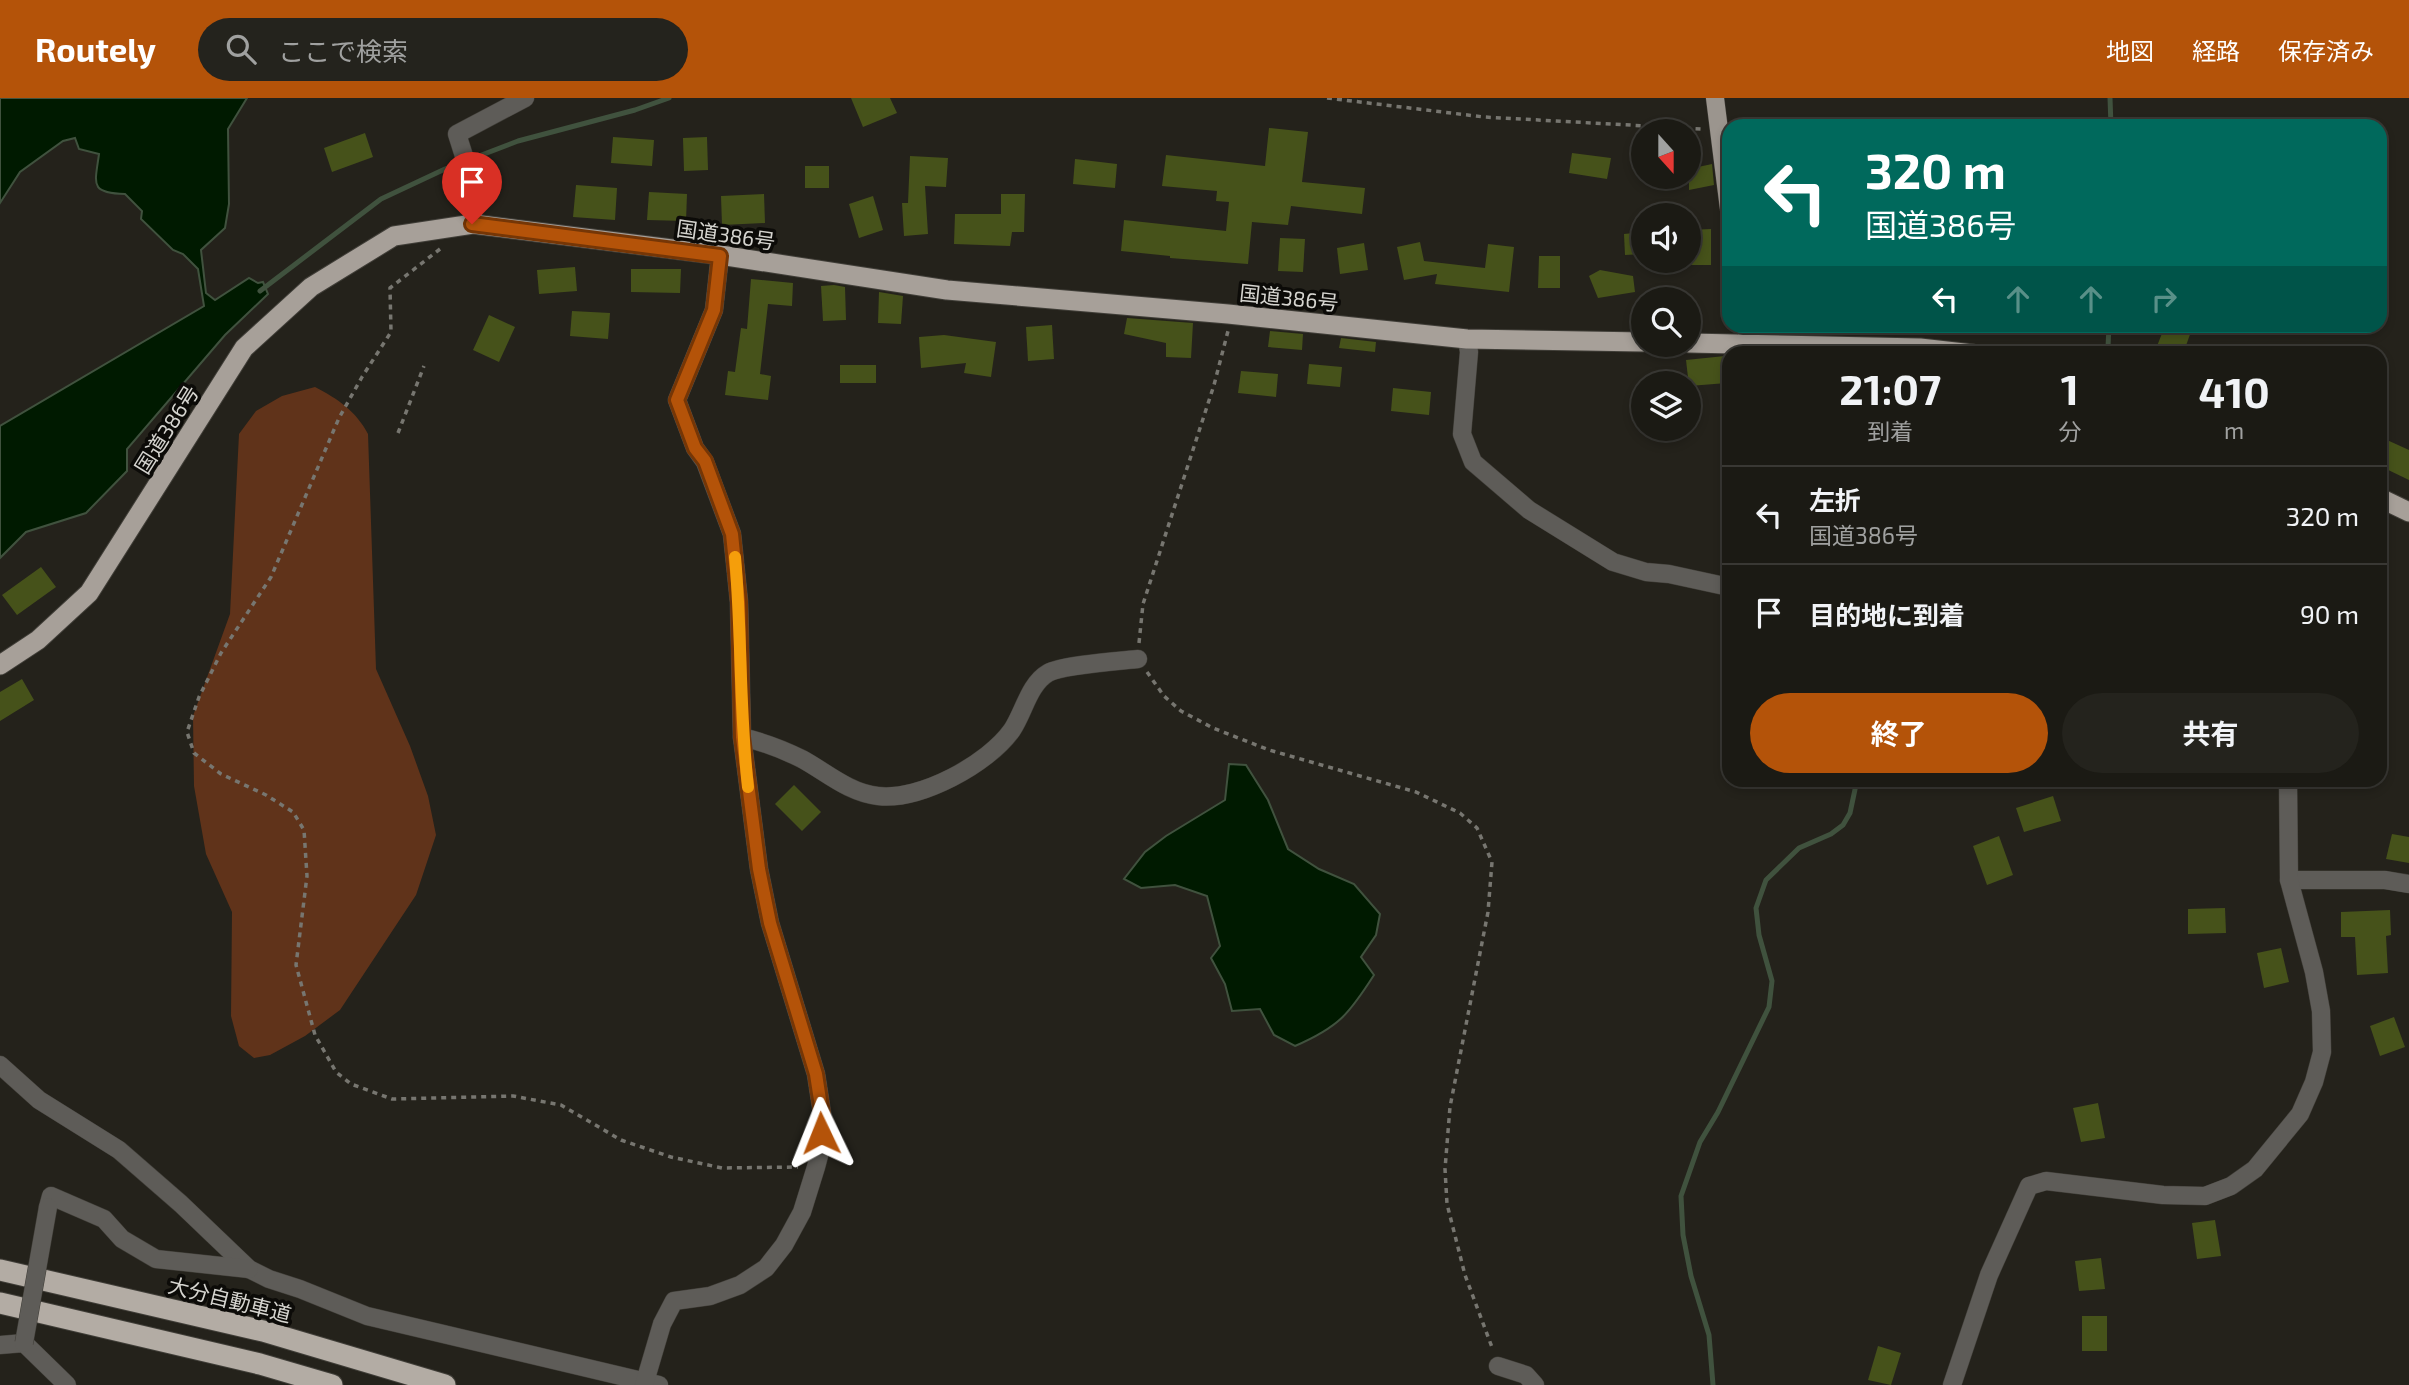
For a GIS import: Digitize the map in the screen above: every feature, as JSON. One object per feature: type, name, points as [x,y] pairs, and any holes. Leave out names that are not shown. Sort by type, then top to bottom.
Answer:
[{"type":"highway","name":"国道386号","points":[[0,665],[38,640],[89,593],[244,348],[311,288],[394,236],[472,224],[720,256],[947,290],[1228,314],[1467,339],[1631,342]]},
{"type":"highway","points":[[1701,341],[1747,335],[1893,346]]},
{"type":"highway","points":[[2387,501],[2409,512]]},
{"type":"highway","name":"大分自動車道","points":[[0,1270],[262,1331],[445,1385]]},
{"type":"highway","points":[[0,1303],[260,1364],[332,1385]]},
{"type":"main road","points":[[1715,98],[1722,163]]},
{"type":"street","points":[[472,224],[471,178],[457,134],[525,98]]},
{"type":"street","points":[[0,1065],[39,1100],[119,1150],[249,1269],[367,1316],[650,1384],[662,1324],[674,1301],[710,1296],[740,1285],[766,1268],[784,1245],[802,1212],[820,1152],[822,1113],[816,1074],[770,923],[759,869],[742,737],[739,602],[732,534],[705,461],[695,448],[677,400],[714,310],[720,256]]},
{"type":"street","points":[[1467,339],[1469,352],[1462,434],[1473,462],[1529,510],[1613,562],[1646,572],[1722,585]]},
{"type":"street","points":[[742,737],[774,745],[853,789],[878,796],[909,794],[964,773],[996,749],[1012,730],[1038,681],[1051,671],[1138,659]]},
{"type":"street","points":[[1952,1385],[1989,1275],[2029,1186],[2046,1181],[2163,1195],[2205,1196],[2231,1186],[2255,1169],[2300,1114],[2314,1082],[2322,1052],[2321,1011],[2314,972],[2290,880],[2288,787]]},
{"type":"street","points":[[2290,880],[2385,880],[2409,884]]},
{"type":"street","points":[[24,1343],[51,1196],[104,1219],[122,1240],[156,1259],[249,1269]]},
{"type":"street","points":[[0,1346],[24,1343]]},
{"type":"street","points":[[24,1343],[67,1385]]},
{"type":"street","points":[[1498,1366],[1526,1375],[1535,1385]]},
{"type":"path","points":[[1327,98],[1484,117],[1717,130]]},
{"type":"path","points":[[472,224],[390,288],[391,332],[340,418],[271,577],[221,653],[199,697],[187,732],[194,753],[221,774],[266,795],[293,812],[304,830],[307,876],[296,965],[315,1035],[336,1072],[351,1084],[392,1099],[513,1096],[561,1105],[621,1140],[671,1157],[722,1168],[816,1167]]},
{"type":"path","points":[[1228,314],[1228,328],[1214,385],[1143,604],[1138,659],[1164,696],[1181,711],[1213,728],[1269,750],[1416,792],[1460,814],[1477,828],[1492,862],[1489,912],[1450,1107],[1445,1169],[1447,1205],[1465,1275],[1498,1366]]},
{"type":"path","points":[[398,433],[424,366]]},
{"type":"shaded area","points":[[0,98],[247,98],[228,129],[229,204],[225,228],[201,250],[206,293],[215,300],[249,278],[258,283],[263,282],[268,294],[225,335],[127,449],[127,471],[86,513],[26,532],[0,558],[0,426],[204,306],[198,269],[183,254],[173,250],[141,219],[142,211],[125,194],[100,189],[96,180],[99,154],[79,149],[75,138],[63,141],[20,172],[0,203]]},
{"type":"shaded area","points":[[315,387],[346,406],[368,434],[376,669],[410,746],[428,796],[436,835],[416,895],[340,1010],[305,1036],[270,1055],[254,1058],[239,1046],[231,1016],[232,912],[206,854],[194,786],[193,716],[230,614],[239,434],[256,411],[282,396]]},
{"type":"shaded area","points":[[1229,764],[1246,765],[1268,800],[1288,849],[1319,869],[1354,884],[1380,914],[1376,935],[1361,957],[1374,975],[1342,1018],[1295,1046],[1274,1035],[1260,1009],[1232,1011],[1225,984],[1211,958],[1220,946],[1207,896],[1175,885],[1141,888],[1124,879],[1145,852],[1225,800]]},
{"type":"building","points":[[851,98],[890,98],[897,113],[863,127]]},
{"type":"building","points":[[1269,128],[1308,132],[1302,182],[1365,188],[1362,214],[1291,206],[1288,225],[1252,222],[1248,264],[1121,251],[1124,220],[1226,231],[1229,202],[1216,201],[1217,191],[1162,186],[1166,155],[1265,166]]},
{"type":"building","points":[[365,133],[373,157],[332,172],[324,148]]},
{"type":"building","points":[[613,137],[654,140],[652,166],[611,163]]},
{"type":"building","points":[[707,137],[708,170],[684,171],[683,138]]},
{"type":"building","points":[[1572,153],[1611,158],[1607,179],[1569,173]]},
{"type":"building","points":[[910,156],[948,158],[946,187],[925,186],[928,234],[904,236],[902,203],[908,203]]},
{"type":"building","points":[[1075,159],[1117,164],[1115,188],[1073,184]]},
{"type":"building","points":[[1712,164],[1714,185],[1701,188],[1701,166]]},
{"type":"building","points":[[805,166],[829,166],[829,188],[805,188]]},
{"type":"building","points":[[576,185],[617,188],[615,220],[573,217]]},
{"type":"building","points":[[649,192],[687,194],[686,221],[647,220]]},
{"type":"building","points":[[764,194],[765,223],[722,225],[721,196]]},
{"type":"building","points":[[1001,194],[1025,194],[1024,232],[1012,232],[1010,246],[954,244],[955,214],[1001,214]]},
{"type":"building","points":[[873,196],[883,230],[859,238],[849,204]]},
{"type":"building","points":[[1701,229],[1711,229],[1711,265],[1701,265]]},
{"type":"building","points":[[1631,233],[1631,255],[1625,255],[1624,234]]},
{"type":"building","points":[[1280,238],[1305,239],[1303,272],[1278,271]]},
{"type":"building","points":[[1420,242],[1424,261],[1485,268],[1488,244],[1514,247],[1509,292],[1435,284],[1437,274],[1404,280],[1397,247]]},
{"type":"building","points":[[1364,243],[1368,270],[1340,274],[1337,248]]},
{"type":"building","points":[[1539,256],[1560,256],[1560,288],[1538,288]]},
{"type":"building","points":[[575,267],[577,291],[539,294],[537,270]]},
{"type":"building","points":[[631,269],[681,269],[680,293],[631,292]]},
{"type":"building","points":[[1600,270],[1633,276],[1634,287],[1631,287],[1631,293],[1598,298],[1589,276]]},
{"type":"building","points":[[751,279],[793,283],[792,306],[768,304],[760,374],[771,376],[768,400],[725,395],[728,371],[735,372],[741,328],[747,329]]},
{"type":"building","points":[[821,286],[845,287],[846,320],[823,321]]},
{"type":"building","points":[[879,292],[903,296],[901,324],[878,323]]},
{"type":"building","points":[[572,311],[610,313],[608,339],[570,336]]},
{"type":"building","points":[[489,315],[515,327],[499,362],[473,350]]},
{"type":"building","points":[[1127,318],[1193,323],[1191,358],[1166,357],[1166,343],[1124,334]]},
{"type":"building","points":[[1052,325],[1054,359],[1028,361],[1026,327]]},
{"type":"building","points":[[1270,331],[1303,334],[1302,350],[1268,347]]},
{"type":"building","points":[[2162,333],[2190,333],[2186,346],[2157,346]]},
{"type":"building","points":[[944,335],[996,342],[991,377],[964,373],[966,363],[921,368],[919,337]]},
{"type":"building","points":[[1341,338],[1376,342],[1375,352],[1339,348]]},
{"type":"building","points":[[1722,356],[1722,383],[1701,385],[1701,371],[1687,371],[1686,360]]},
{"type":"building","points":[[1309,364],[1342,367],[1340,387],[1307,384]]},
{"type":"building","points":[[840,365],[876,365],[876,383],[840,383]]},
{"type":"building","points":[[1241,371],[1278,374],[1276,397],[1238,393]]},
{"type":"building","points":[[1393,388],[1431,392],[1429,415],[1391,411]]},
{"type":"building","points":[[2387,440],[2409,450],[2409,480],[2387,469]]},
{"type":"building","points":[[41,567],[56,587],[17,615],[2,595]]},
{"type":"building","points":[[22,679],[34,700],[0,721],[0,692]]},
{"type":"building","points":[[794,785],[821,812],[802,831],[775,804]]},
{"type":"building","points":[[2053,796],[2061,821],[2024,832],[2016,808]]},
{"type":"building","points":[[2392,834],[2409,837],[2409,863],[2386,859]]},
{"type":"building","points":[[1999,836],[2013,875],[1987,885],[1973,846]]},
{"type":"building","points":[[2225,908],[2226,933],[2188,934],[2188,909]]},
{"type":"building","points":[[2390,910],[2391,935],[2386,936],[2388,973],[2357,975],[2355,937],[2341,937],[2341,912]]},
{"type":"building","points":[[2281,948],[2289,982],[2264,988],[2257,953]]},
{"type":"building","points":[[2394,1017],[2405,1047],[2380,1056],[2370,1026]]},
{"type":"building","points":[[2098,1103],[2105,1138],[2081,1142],[2073,1108]]},
{"type":"building","points":[[2215,1220],[2221,1256],[2197,1259],[2192,1223]]},
{"type":"building","points":[[2101,1258],[2105,1289],[2079,1291],[2075,1261]]},
{"type":"building","points":[[2082,1316],[2107,1316],[2107,1351],[2082,1351]]},
{"type":"building","points":[[1878,1346],[1901,1353],[1891,1385],[1868,1380]]},
{"type":"waterway","points":[[260,291],[381,199],[445,169],[518,141],[635,110],[669,98]]},
{"type":"waterway","points":[[2110,98],[2111,119]]},
{"type":"waterway","points":[[2108,346],[2109,333]]},
{"type":"waterway","points":[[1713,1385],[1709,1335],[1691,1276],[1683,1235],[1681,1196],[1700,1142],[1718,1112],[1769,1007],[1772,981],[1759,935],[1756,908],[1766,880],[1799,848],[1831,834],[1843,825],[1850,813],[1856,787]]},
{"type":"slow traffic","points":[[735,557],[739,602],[742,737],[748,787]]},
{"type":"route","points":[[472,224],[720,256],[714,310],[677,400],[695,448],[705,461],[732,534],[739,602],[742,737],[759,869],[770,923],[816,1074],[822,1113],[821,1133]]}]
